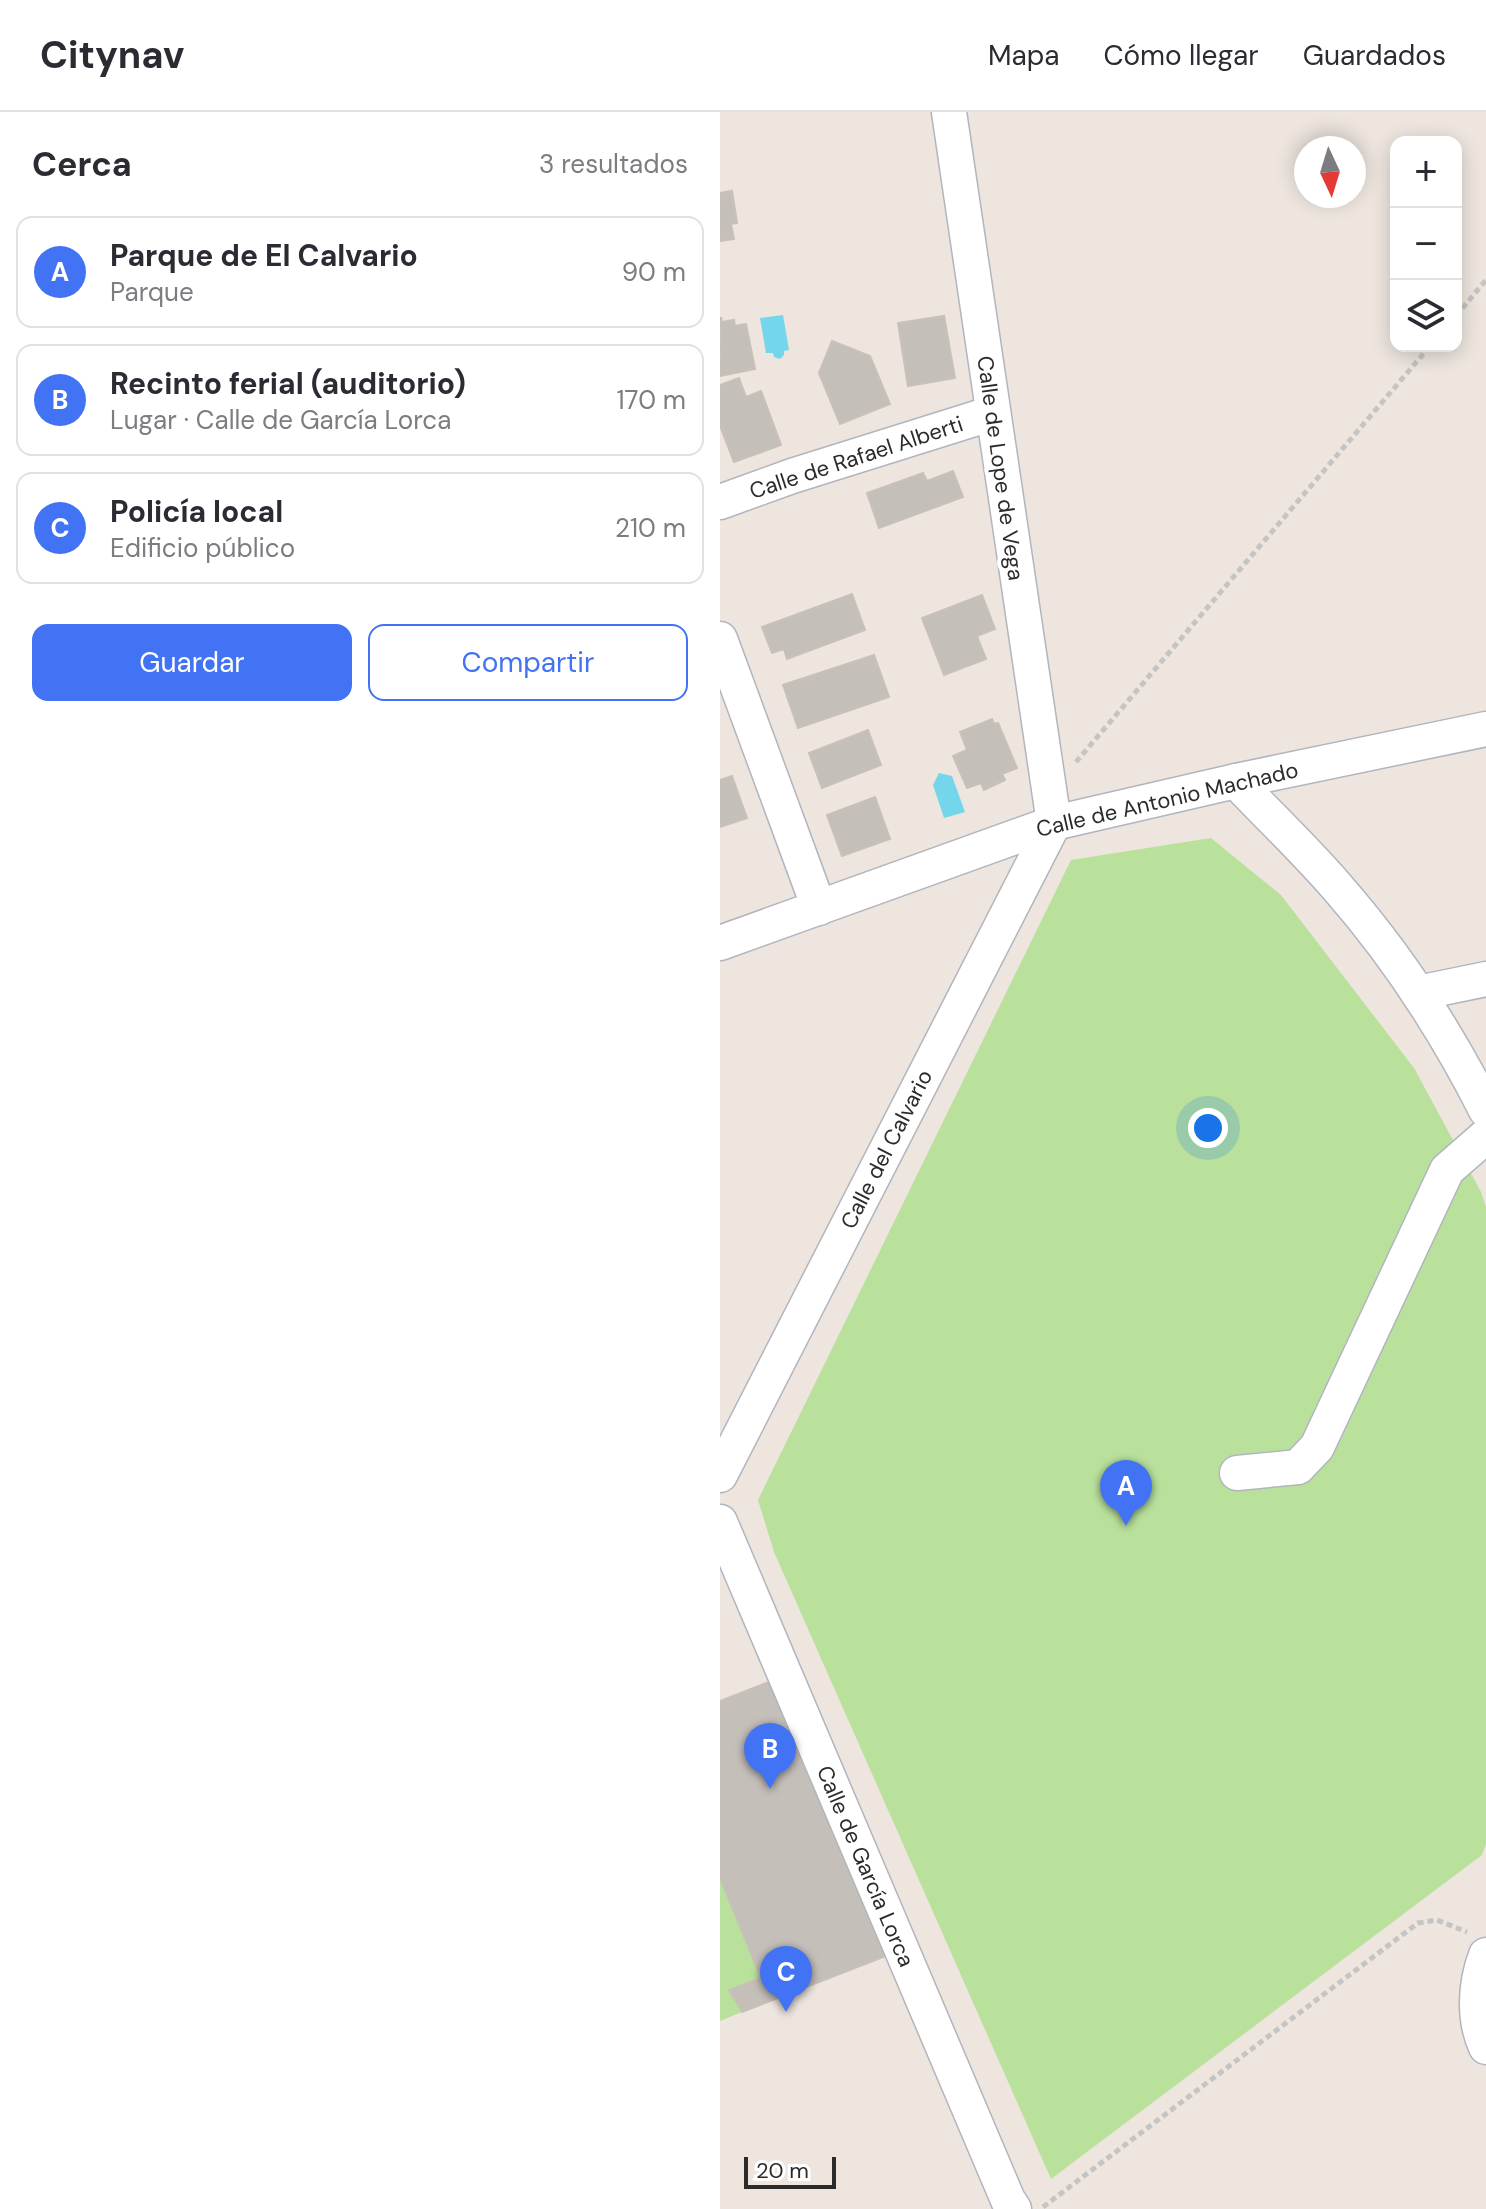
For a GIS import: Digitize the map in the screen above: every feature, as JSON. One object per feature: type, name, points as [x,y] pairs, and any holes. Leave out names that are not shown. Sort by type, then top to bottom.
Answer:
[{"type":"street","name":"Calle de Lope de Vega","points":[[949,112],[1051,808]]},
{"type":"street","name":"Calle de Rafael Alberti","points":[[720,502],[792,476],[993,413]]},
{"type":"street","points":[[720,639],[819,908]]},
{"type":"street","name":"Calle de Antonio Machado","points":[[720,943],[819,908],[1051,808],[1236,781],[1486,729]]},
{"type":"street","points":[[1236,781],[1337,887],[1418,993],[1486,1110]]},
{"type":"street","name":"Calle del Calvario","points":[[720,1475],[1051,808]]},
{"type":"street","points":[[1418,993],[1486,979]]},
{"type":"street","points":[[1237,1473],[1298,1467],[1317,1447],[1447,1170],[1486,1136]]},
{"type":"street","name":"Calle de García Lorca","points":[[720,1522],[1014,2207]]},
{"type":"street","points":[[1480,1945],[1476,2005],[1486,2047]]},
{"type":"path","points":[[1462,309],[1486,280]]},
{"type":"path","points":[[1051,808],[1425,352]]},
{"type":"path","points":[[1014,2207],[1418,1923],[1437,1920],[1480,1945]]},
{"type":"green space","points":[[1211,838],[1281,895],[1414,1068],[1481,1192],[1486,1207],[1486,1844],[1482,1855],[1051,2179],[774,1552],[758,1500],[1071,860]]},
{"type":"green space","points":[[720,1878],[761,1978],[729,1989],[742,2012],[720,2021]]},
{"type":"water","points":[[783,315],[789,350],[784,351],[780,359],[773,353],[766,353],[760,318]]},
{"type":"water","points":[[939,773],[952,776],[965,812],[944,818],[933,785]]},
{"type":"building","points":[[732,191],[737,223],[731,224],[734,239],[720,241],[720,193]]},
{"type":"building","points":[[944,316],[955,378],[908,386],[898,323]]},
{"type":"building","points":[[721,317],[722,322],[734,320],[735,326],[746,324],[755,369],[720,376]]},
{"type":"building","points":[[832,341],[870,356],[890,404],[840,424],[819,373]]},
{"type":"building","points":[[739,378],[746,397],[761,391],[781,445],[734,462],[720,426],[720,385]]},
{"type":"building","points":[[953,471],[963,497],[879,528],[867,493],[923,473],[927,481]]},
{"type":"building","points":[[852,594],[865,630],[787,659],[784,649],[772,653],[762,627]]},
{"type":"building","points":[[982,595],[995,629],[977,636],[986,659],[944,675],[922,618]]},
{"type":"building","points":[[874,655],[889,697],[798,728],[783,685]]},
{"type":"building","points":[[992,719],[994,724],[998,723],[1017,768],[1002,774],[1005,780],[984,790],[981,783],[967,788],[953,756],[967,750],[960,732]]},
{"type":"building","points":[[868,730],[881,765],[822,788],[809,753]]},
{"type":"building","points":[[732,776],[747,818],[720,827],[720,780]]},
{"type":"building","points":[[875,797],[890,839],[842,856],[827,815]]},
{"type":"building","points":[[774,1680],[891,1954],[742,2012],[729,1990],[761,1978],[720,1878],[720,1701]]},
{"type":"place","name":"Parque de El Calvario","points":[[1126,1526]]},
{"type":"place","name":"Recinto ferial (auditorio)","points":[[770,1789]]},
{"type":"place","name":"Policía local","points":[[786,2012]]}]
